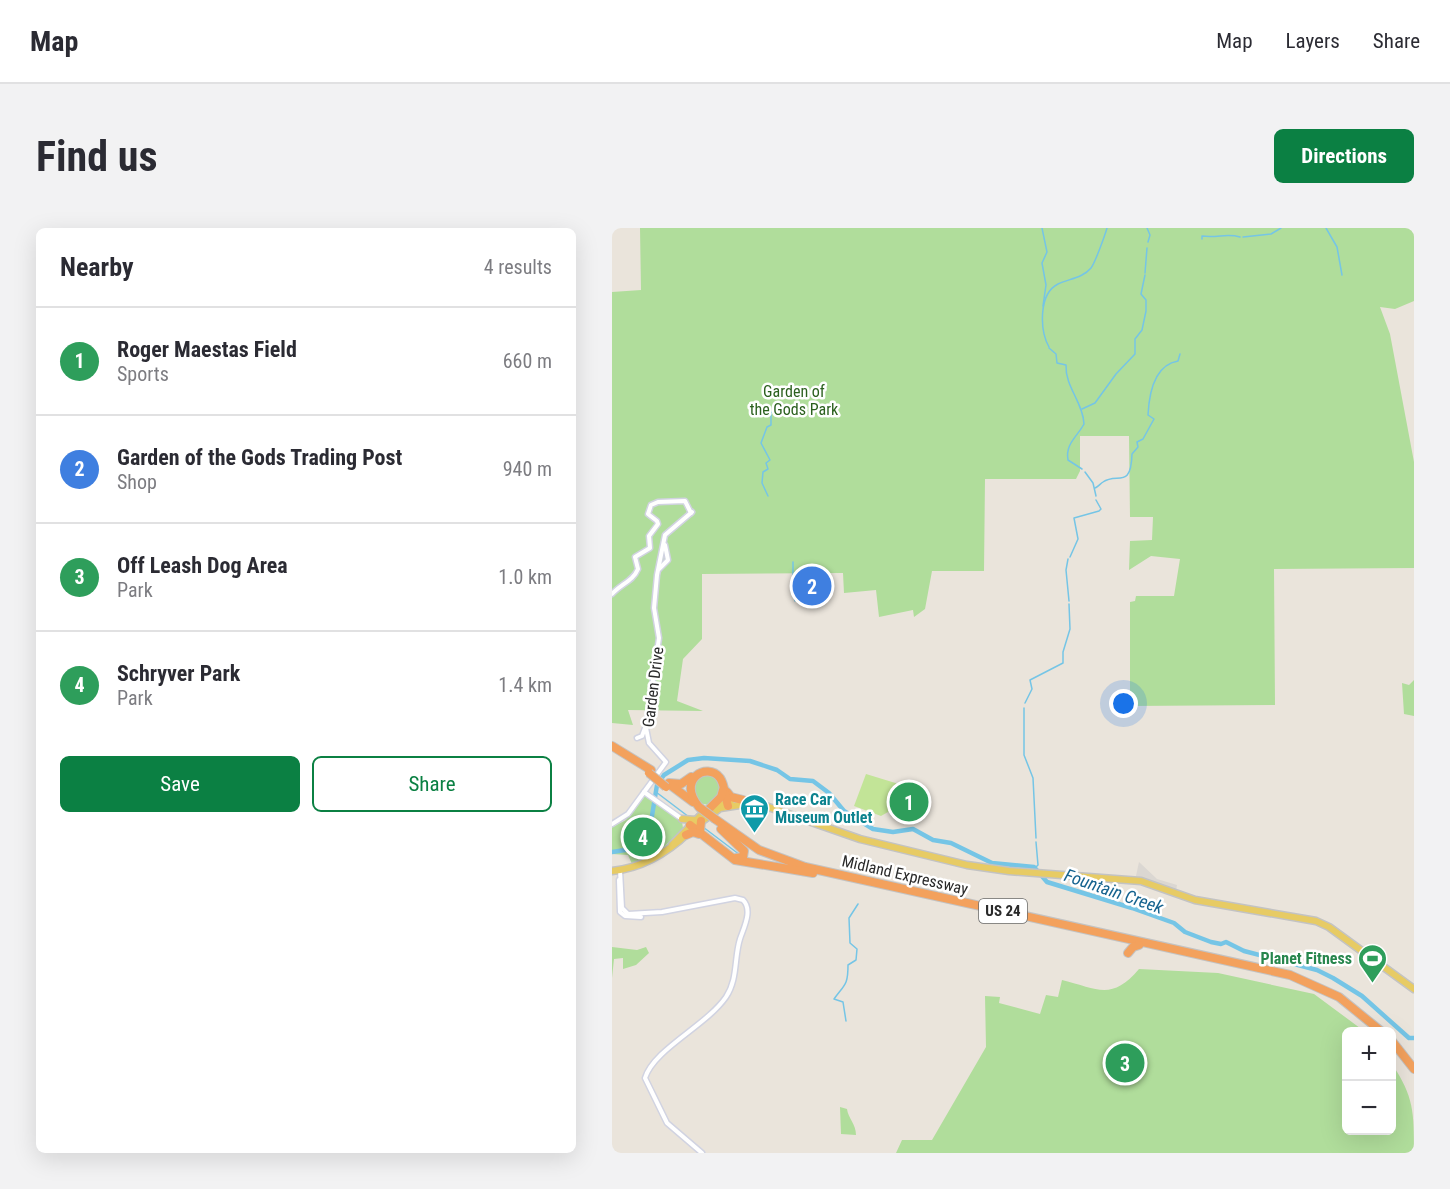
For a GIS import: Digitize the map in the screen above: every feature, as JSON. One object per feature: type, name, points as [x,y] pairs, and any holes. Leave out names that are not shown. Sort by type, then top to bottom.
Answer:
[{"type":"highway","name":"Midland Expressway","points":[[612,747],[650,772],[721,829],[767,859],[821,875],[860,881]]},
{"type":"highway","points":[[667,785],[684,783],[698,771],[709,769],[722,777],[728,803]]},
{"type":"highway","points":[[697,808],[689,788],[698,775],[705,772],[721,779],[725,790],[731,797],[743,800]]},
{"type":"highway","points":[[709,809],[725,790]]},
{"type":"highway","name":"Midland Expressway","points":[[713,821],[774,857],[873,884],[1290,975],[1323,988],[1356,1011]]},
{"type":"highway","points":[[697,827],[733,856],[739,859],[744,857],[745,852],[741,847],[721,829]]},
{"type":"highway","points":[[685,833],[693,832],[697,827]]},
{"type":"highway","points":[[697,827],[735,860],[821,875]]},
{"type":"highway","name":"US 24","points":[[1356,1011],[1371,1027]]},
{"type":"highway","name":"US 24","points":[[1356,1011],[1376,1027]]},
{"type":"highway","points":[[1396,1047],[1414,1068]]},
{"type":"highway","points":[[1396,1054],[1414,1077]]},
{"type":"main road","points":[[697,827],[709,809],[743,800],[860,839],[967,865],[1034,873],[1141,881],[1195,900],[1316,921],[1329,927],[1414,989]]},
{"type":"main road","points":[[612,871],[652,860],[685,833],[697,827],[716,810],[728,803],[761,805]]},
{"type":"main road","points":[[682,819],[697,827]]},
{"type":"main road","points":[[682,819],[686,826],[685,833]]},
{"type":"street","name":"Garden Drive","points":[[612,594],[620,585],[633,579],[638,569],[635,557],[650,548],[649,536],[658,524],[648,514],[651,505],[658,502],[685,501],[692,513],[667,533],[658,570],[654,608],[659,638],[646,724],[649,743],[666,762],[644,792]]},
{"type":"street","points":[[637,738],[642,736],[646,724]]},
{"type":"street","points":[[612,824],[623,819],[644,792],[682,819]]},
{"type":"street","points":[[620,870],[623,911],[630,915],[662,912],[735,898],[743,900],[748,909],[737,950],[734,981],[726,997],[702,1024],[653,1063],[645,1078],[667,1123],[702,1153]]},
{"type":"green space","name":"Garden of the Gods Park","points":[[640,228],[1414,228],[1414,301],[1395,309],[1380,307],[1390,334],[1414,462],[1414,568],[1274,569],[1275,705],[1130,706],[1130,602],[1135,601],[1136,596],[1174,596],[1180,559],[1151,556],[1129,570],[1130,541],[1152,540],[1153,517],[1130,517],[1129,436],[1080,436],[1080,471],[1076,479],[985,479],[984,571],[932,571],[925,609],[914,617],[913,610],[879,617],[876,590],[844,593],[843,573],[702,574],[702,639],[683,659],[677,701],[703,711],[628,710],[633,725],[612,723],[612,292],[641,290]]},
{"type":"green space","points":[[1414,680],[1414,716],[1404,714],[1402,683],[1409,685]]},
{"type":"green space","points":[[703,774],[717,777],[722,791],[709,805],[699,803],[691,785]]},
{"type":"green space","points":[[866,774],[902,785],[895,808],[881,816],[854,806]]},
{"type":"green space","points":[[903,786],[922,792],[915,819],[895,813]]},
{"type":"green space","points":[[643,796],[648,797],[682,822],[683,828],[659,852],[632,864],[628,855],[612,854],[612,827],[626,820]]},
{"type":"green space","points":[[612,947],[637,950],[646,947],[649,953],[636,965],[623,969],[623,958],[614,959],[612,978]]},
{"type":"green space","points":[[1139,969],[1218,973],[1314,994],[1359,1027],[1342,1027],[1342,1135],[1396,1135],[1396,1071],[1409,1096],[1414,1126],[1414,1153],[896,1153],[902,1140],[932,1140],[986,1047],[985,996],[1000,997],[999,1003],[1040,1014],[1046,995],[1058,997],[1062,980],[1104,990],[1112,989],[1129,979]]},
{"type":"green space","points":[[840,1107],[847,1109],[856,1135],[841,1134]]},
{"type":"shaded area","points":[[1139,862],[1157,879],[1177,885],[1176,891],[1136,876]]},
{"type":"waterway","points":[[1042,228],[1047,252],[1042,263],[1046,285],[1043,306]]},
{"type":"waterway","points":[[1049,347],[1043,323],[1047,296],[1058,284],[1080,276],[1091,268],[1107,228]]},
{"type":"waterway","points":[[1147,228],[1150,235],[1148,242]]},
{"type":"waterway","points":[[1243,237],[1271,234],[1281,228]]},
{"type":"waterway","points":[[1326,228],[1337,247],[1342,275]]},
{"type":"waterway","points":[[1202,239],[1202,236],[1240,237]]},
{"type":"waterway","points":[[1145,273],[1147,248]]},
{"type":"waterway","points":[[1082,409],[1095,403],[1116,374],[1135,354],[1135,339],[1142,330],[1146,311],[1146,300],[1141,294],[1145,275]]},
{"type":"waterway","points":[[1049,348],[1056,354],[1057,363],[1066,365],[1068,380],[1083,416],[1084,424],[1068,449],[1068,460],[1082,469]]},
{"type":"waterway","points":[[1095,488],[1108,479],[1122,478],[1129,472],[1132,454],[1138,447],[1137,442],[1143,439],[1154,419],[1148,415],[1154,382],[1163,368],[1178,361],[1180,354]]},
{"type":"waterway","points":[[768,496],[762,483],[763,472],[768,469],[766,463],[770,460],[761,443],[767,427],[771,425],[771,413],[774,409]]},
{"type":"waterway","points":[[1085,472],[1093,483],[1096,496]]},
{"type":"waterway","points":[[1070,557],[1078,539],[1074,518],[1099,511],[1101,509],[1096,500]]},
{"type":"waterway","points":[[1068,559],[1066,570],[1069,601]]},
{"type":"waterway","points":[[793,562],[793,581]]},
{"type":"waterway","points":[[793,586],[795,601]]},
{"type":"waterway","points":[[1025,703],[1032,689],[1030,680],[1063,663],[1063,652],[1070,629],[1069,604]]},
{"type":"waterway","points":[[1024,708],[1024,755],[1033,778],[1036,838]]},
{"type":"waterway","name":"Fountain Creek","points":[[612,852],[625,850],[651,822],[657,785],[664,775],[688,760],[704,758],[750,761],[777,770],[790,779],[813,781],[829,793],[844,811],[873,829],[893,832],[913,829],[933,840],[951,843],[992,863],[1034,867],[1047,882],[1174,923],[1185,932],[1211,942],[1221,944],[1226,942],[1244,951],[1317,970],[1362,996],[1409,1038],[1414,1038]]},
{"type":"waterway","points":[[656,792],[689,817]]},
{"type":"waterway","points":[[703,827],[740,855]]},
{"type":"waterway","name":"Fountain Creek","points":[[642,832],[643,839]]},
{"type":"waterway","points":[[1035,868],[1038,865],[1036,842]]},
{"type":"waterway","points":[[846,1021],[843,1002],[834,999],[845,984],[848,965],[856,960],[857,949],[850,943],[849,918],[858,904]]},
{"type":"place","name":"Garden of the Gods Trading Post","points":[[812,586]]},
{"type":"place","name":"Roger Maestas Field","points":[[909,802]]},
{"type":"place","name":"Race Car Museum Outlet","points":[[754,834]]},
{"type":"place","name":"Schryver Park","points":[[643,837]]},
{"type":"place","name":"Planet Fitness","points":[[1373,984]]},
{"type":"place","name":"Off Leash Dog Area","points":[[1125,1063]]}]
